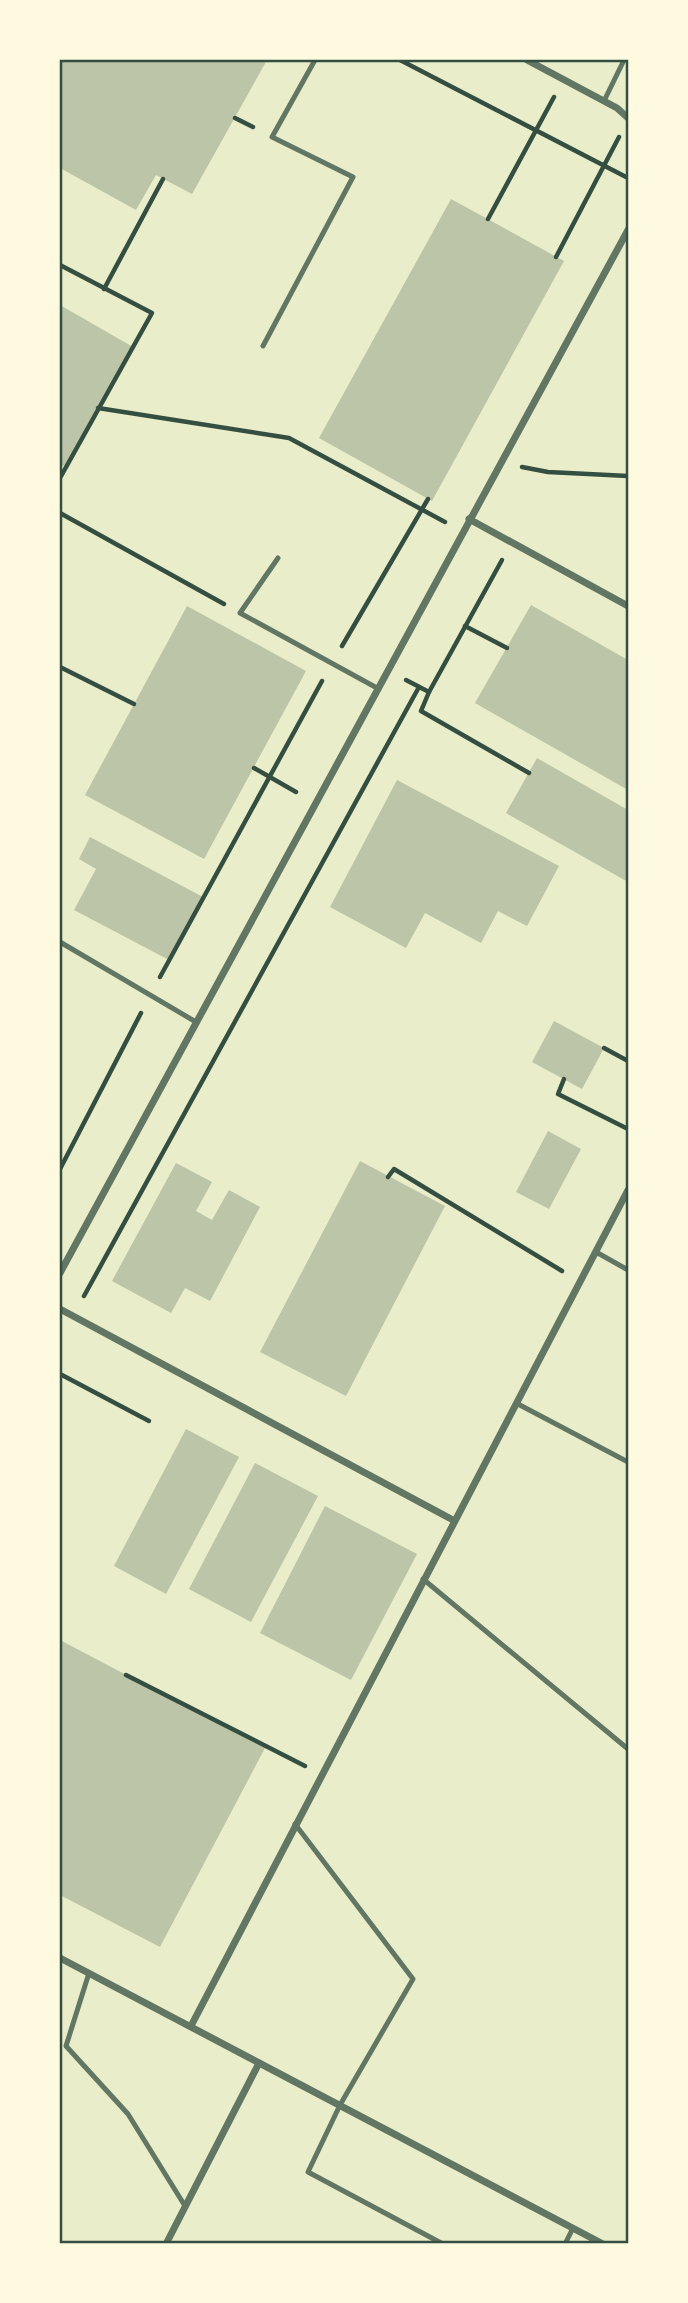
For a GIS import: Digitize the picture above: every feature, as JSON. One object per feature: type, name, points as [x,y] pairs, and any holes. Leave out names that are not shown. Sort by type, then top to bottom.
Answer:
[{"type":"street","points":[[529,60],[604,101],[628,118]]},
{"type":"street","points":[[60,1273],[628,230]]},
{"type":"street","points":[[469,519],[628,606]]},
{"type":"street","points":[[191,2026],[453,1520],[628,1190]]},
{"type":"street","points":[[60,1309],[453,1520]]},
{"type":"street","points":[[60,1958],[603,2244]]},
{"type":"street","points":[[166,2244],[259,2063]]},
{"type":"lane","points":[[263,346],[353,177],[272,136],[315,60]]},
{"type":"lane","points":[[604,101],[624,60]]},
{"type":"lane","points":[[278,558],[240,613],[377,688]]},
{"type":"lane","points":[[60,942],[196,1022]]},
{"type":"lane","points":[[596,1252],[628,1270]]},
{"type":"lane","points":[[516,1403],[628,1462]]},
{"type":"lane","points":[[423,1579],[628,1749]]},
{"type":"lane","points":[[295,1824],[413,1979],[340,2105],[308,2172],[443,2244]]},
{"type":"lane","points":[[60,2050],[66,2046],[89,1973]]},
{"type":"lane","points":[[66,2046],[128,2115],[185,2206]]},
{"type":"lane","points":[[565,2244],[573,2228]]},
{"type":"path","points":[[400,60],[628,178]]},
{"type":"path","points":[[488,219],[564,79]]},
{"type":"path","points":[[556,257],[622,131]]},
{"type":"path","points":[[104,289],[163,179]]},
{"type":"path","points":[[60,265],[152,313],[60,478]]},
{"type":"path","points":[[98,408],[289,438],[462,532]]},
{"type":"path","points":[[500,462],[548,472],[628,476]]},
{"type":"path","points":[[60,1168],[150,996],[272,778],[332,663],[428,499]]},
{"type":"path","points":[[60,513],[240,613]]},
{"type":"path","points":[[505,554],[421,711],[529,773]]},
{"type":"path","points":[[465,626],[507,648]]},
{"type":"path","points":[[60,667],[134,704]]},
{"type":"path","points":[[387,670],[429,692]]},
{"type":"path","points":[[73,1317],[419,687]]},
{"type":"path","points":[[254,768],[316,802]]},
{"type":"path","points":[[604,1048],[628,1061]]},
{"type":"path","points":[[564,1079],[558,1094],[628,1129]]},
{"type":"path","points":[[388,1177],[394,1169],[580,1281]]},
{"type":"path","points":[[60,1374],[149,1421]]},
{"type":"path","points":[[125,1675],[321,1774]]},
{"type":"building","points":[[60,60],[267,60],[192,194],[156,175],[136,210],[60,168]]},
{"type":"building","points":[[451,199],[564,261],[432,501],[319,438]]},
{"type":"building","points":[[60,305],[133,347],[65,467],[60,464]]},
{"type":"building","points":[[531,605],[628,660],[628,790],[475,703]]},
{"type":"building","points":[[187,606],[306,671],[204,859],[85,795]]},
{"type":"building","points":[[537,758],[628,810],[628,882],[506,813]]},
{"type":"building","points":[[397,780],[559,866],[527,926],[498,911],[481,943],[425,913],[406,948],[330,907]]},
{"type":"building","points":[[90,837],[203,897],[169,960],[74,910],[96,869],[79,859]]},
{"type":"building","points":[[554,1021],[604,1048],[582,1089],[532,1062]]},
{"type":"building","points":[[548,1131],[581,1149],[549,1209],[516,1192]]},
{"type":"building","points":[[360,1161],[445,1206],[346,1396],[260,1352]]},
{"type":"building","points":[[176,1163],[212,1182],[196,1211],[212,1220],[229,1190],[260,1207],[210,1301],[185,1288],[171,1313],[112,1281]]},
{"type":"building","points":[[186,1429],[239,1457],[166,1594],[114,1566]]},
{"type":"building","points":[[255,1463],[318,1496],[251,1622],[189,1589]]},
{"type":"building","points":[[325,1506],[417,1554],[351,1680],[260,1633]]},
{"type":"building","points":[[60,1640],[265,1748],[160,1947],[60,1895]]}]
